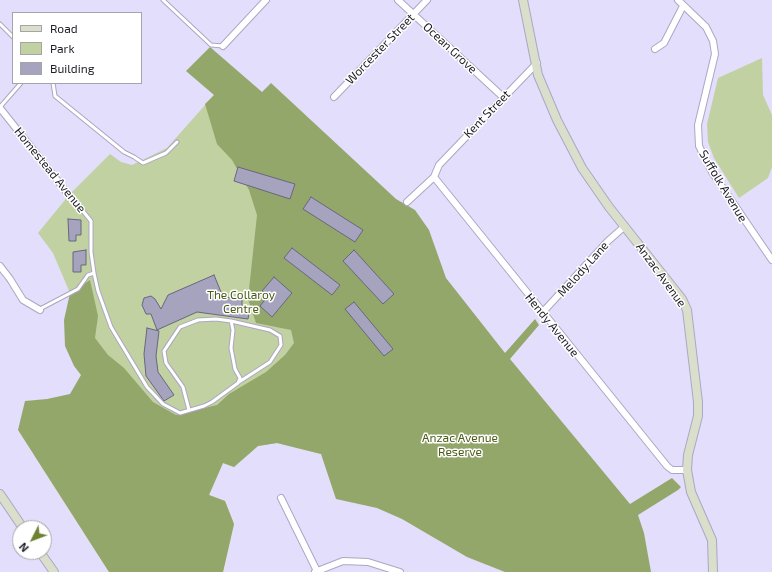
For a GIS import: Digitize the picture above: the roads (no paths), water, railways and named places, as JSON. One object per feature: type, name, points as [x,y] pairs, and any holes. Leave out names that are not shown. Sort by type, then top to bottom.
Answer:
[{"type":"street","points":[[223,46],[266,0]]},
{"type":"street","name":"Ocean Grove","points":[[398,0],[503,97]]},
{"type":"street","name":"Worcester Street","points":[[334,97],[427,0]]},
{"type":"street","name":"Anzac Avenue","points":[[523,0],[537,63],[538,75],[557,120],[582,168],[624,226],[682,299],[687,310],[698,402],[698,416],[688,455],[687,470],[691,492],[712,540],[713,572]]},
{"type":"street","name":"Suffolk Avenue","points":[[678,0],[706,27],[714,40],[715,54],[698,125],[699,146],[712,172],[772,260]]},
{"type":"street","points":[[655,49],[664,43],[683,6]]},
{"type":"street","name":"Kent Street","points":[[434,177],[438,165],[537,63]]},
{"type":"street","name":"Homestead Avenue","points":[[0,107],[69,195]]},
{"type":"street","points":[[407,202],[434,177]]},
{"type":"street","name":"Hendy Avenue","points":[[434,177],[542,313],[667,466],[672,470],[687,470]]},
{"type":"street","name":"Melody Lane","points":[[542,313],[608,241],[624,226]]},
{"type":"street","points":[[0,266],[23,300],[40,310]]},
{"type":"street","points":[[0,494],[18,520]]},
{"type":"street","points":[[281,498],[316,571],[344,561],[368,562],[400,572]]},
{"type":"street","points":[[46,560],[54,572]]},
{"type":"lane","points":[[163,0],[211,45],[223,46]]},
{"type":"lane","points":[[0,24],[12,36]]},
{"type":"lane","points":[[0,107],[20,84]]},
{"type":"lane","points":[[53,84],[55,96],[124,152],[143,163],[166,153],[177,142]]},
{"type":"lane","name":"Homestead Avenue","points":[[69,195],[92,221],[91,252],[94,273],[98,291],[111,327],[147,387],[163,404],[180,413],[212,402],[270,362],[281,345],[280,336],[270,330],[231,321]]},
{"type":"lane","points":[[40,310],[78,289],[88,275],[94,273]]},
{"type":"lane","points":[[189,410],[183,388],[166,363],[164,351],[180,327],[198,320],[216,319],[231,321],[233,330],[231,348],[235,369],[240,378],[238,383]]},
{"type":"park label","name":"The Collaroy Centre","points":[[241,302]]},
{"type":"park label","name":"Anzac Avenue Reserve","points":[[460,445]]}]
